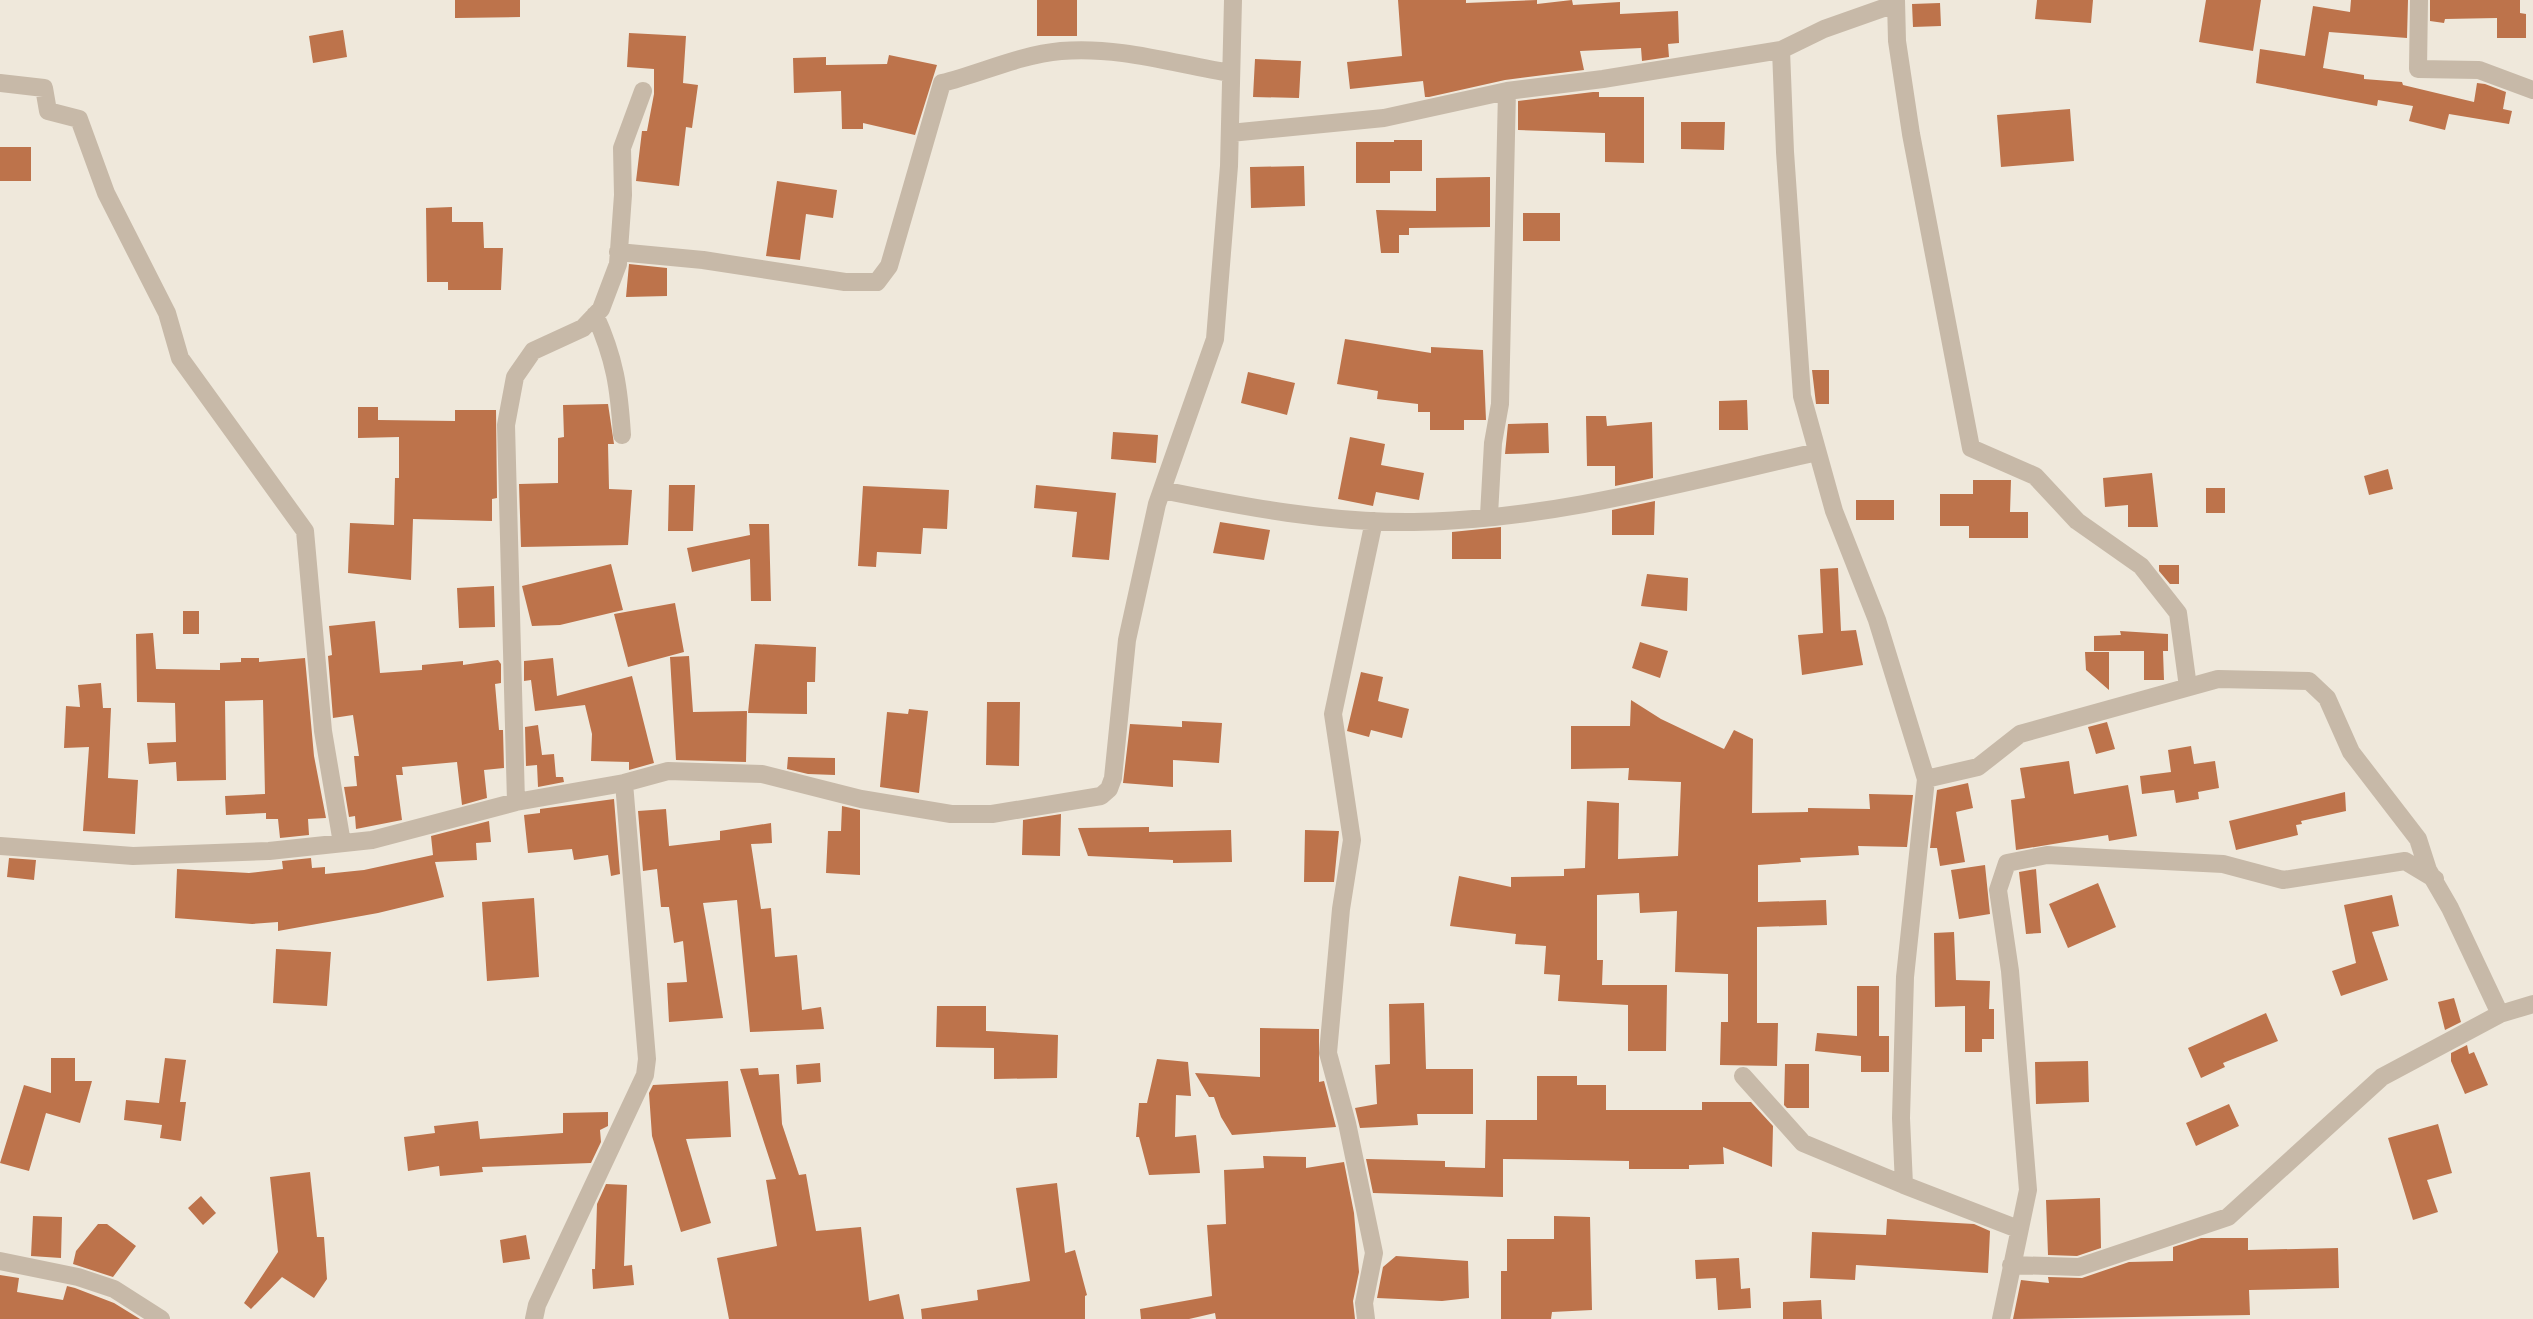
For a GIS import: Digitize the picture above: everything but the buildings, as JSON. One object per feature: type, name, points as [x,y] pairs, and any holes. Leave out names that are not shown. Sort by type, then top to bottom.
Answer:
[{"type":"street","points":[[0,846],[133,856],[270,851],[372,840],[516,802],[624,783],[668,771],[762,774],[861,799],[951,814],[992,814],[1101,796],[1109,789],[1113,778],[1127,640],[1162,490],[1215,339],[1230,133],[1233,0]]},
{"type":"street","points":[[1230,133],[1384,118],[1507,91],[1781,50],[1824,29],[1892,5],[1896,0]]},
{"type":"street","points":[[1896,0],[1896,41],[1911,134],[1971,448],[2035,476],[2077,521],[2141,566],[2178,613],[2188,687]]},
{"type":"street","points":[[2419,0],[2418,69],[2479,70],[2533,90]]},
{"type":"street","points":[[618,252],[703,260],[845,282],[877,282],[889,266],[942,83],[1006,60],[1061,51],[1112,50],[1231,73]]},
{"type":"street","points":[[1781,50],[1784,139],[1802,396],[1834,511],[1877,620],[1926,779],[1905,989],[1901,1118],[1904,1185]]},
{"type":"street","points":[[0,83],[44,89],[48,111],[79,119],[106,192],[167,313],[180,358],[305,531],[323,731],[342,843]]},
{"type":"street","points":[[516,802],[506,425],[515,377],[533,351],[583,328],[601,309],[614,275],[618,252],[623,195],[622,148],[643,91]]},
{"type":"street","points":[[1489,515],[1501,376],[1507,91]]},
{"type":"street","points":[[595,315],[611,351],[618,386],[622,435]]},
{"type":"street","points":[[1162,490],[1267,512],[1416,522],[1562,508],[1613,499],[1817,452]]},
{"type":"street","points":[[1366,1319],[1364,1303],[1374,1253],[1347,1123],[1328,1053],[1341,909],[1352,840],[1334,714],[1374,521]]},
{"type":"street","points":[[1926,779],[1978,766],[2020,734],[2218,679],[2309,681],[2327,698],[2351,752],[2418,839],[2428,870],[2435,879],[2500,1014]]},
{"type":"street","points":[[534,1319],[537,1306],[645,1075],[647,1059],[624,783]]},
{"type":"street","points":[[2001,1319],[2028,1190],[2010,971],[1998,890],[2007,863],[2047,855],[2223,864],[2283,880],[2405,861],[2435,879]]},
{"type":"street","points":[[2011,1265],[2079,1268],[2228,1217],[2382,1077],[2500,1014],[2533,1004]]},
{"type":"street","points":[[1743,1076],[1803,1143],[2018,1229]]},
{"type":"street","points":[[0,1261],[78,1277],[114,1289],[162,1319]]}]
